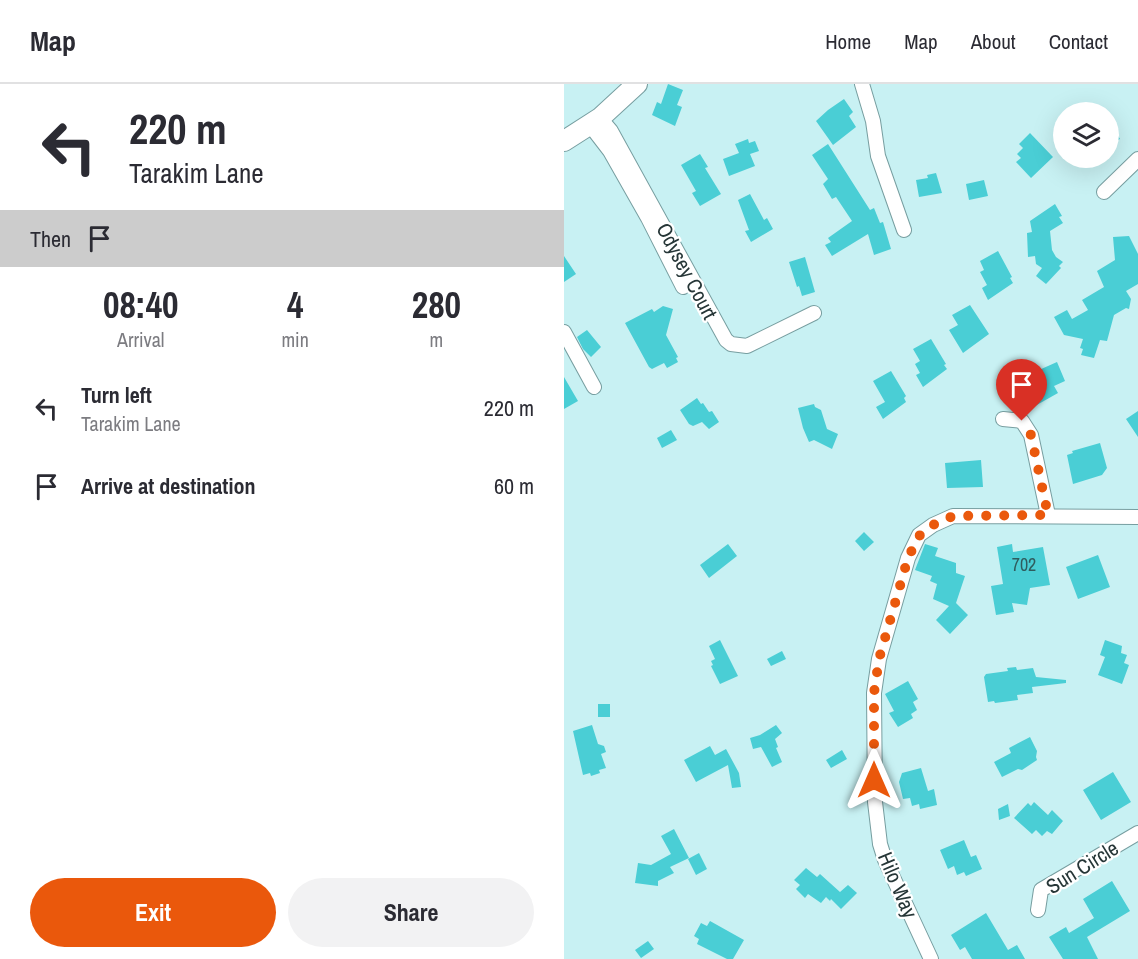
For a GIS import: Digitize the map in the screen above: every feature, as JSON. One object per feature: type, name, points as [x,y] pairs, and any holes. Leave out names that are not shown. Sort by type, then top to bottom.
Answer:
[{"type":"street","points":[[564,141],[595,122],[637,84]]},
{"type":"street","points":[[862,84],[873,122],[878,156],[904,230]]},
{"type":"street","points":[[595,122],[683,287]]},
{"type":"street","name":"Odysey Court","points":[[595,122],[611,131],[726,340],[731,344],[747,346],[814,313]]},
{"type":"street","points":[[1104,192],[1138,159]]},
{"type":"street","points":[[564,332],[594,387]]},
{"type":"street","points":[[1003,419],[1022,421],[1031,435],[1048,515]]},
{"type":"street","name":"Hilo Way","points":[[931,959],[885,860],[880,844],[874,802],[874,693],[879,659],[908,558],[919,536],[933,525],[953,516],[1138,517]]},
{"type":"street","name":"Sun Circle","points":[[1038,910],[1041,890],[1138,832]]},
{"type":"building","points":[[668,84],[683,90],[677,105],[682,107],[675,126],[652,115],[657,102],[661,104]]},
{"type":"building","points":[[844,99],[853,112],[849,116],[856,127],[833,145],[816,121]]},
{"type":"building","points":[[1030,133],[1053,157],[1031,178],[1016,162],[1021,158],[1017,154],[1023,148],[1019,144]]},
{"type":"building","points":[[748,139],[749,143],[755,141],[759,151],[750,154],[755,166],[729,176],[723,159],[739,153],[735,144]]},
{"type":"building","points":[[828,144],[870,210],[874,208],[880,223],[883,222],[891,249],[874,255],[868,234],[832,256],[825,245],[831,242],[828,238],[852,221],[836,197],[832,199],[823,184],[828,179],[812,155]]},
{"type":"building","points":[[700,154],[708,167],[705,168],[721,194],[700,206],[692,193],[696,191],[681,165]]},
{"type":"building","points":[[936,173],[942,193],[919,197],[916,180],[928,178],[927,175]]},
{"type":"building","points":[[984,180],[988,196],[969,200],[966,184]]},
{"type":"building","points":[[750,194],[764,220],[767,218],[773,229],[751,242],[745,231],[749,230],[738,200]]},
{"type":"building","points":[[1055,204],[1063,223],[1050,231],[1052,250],[1063,262],[1059,266],[1061,268],[1046,284],[1036,276],[1042,268],[1036,264],[1035,256],[1028,257],[1027,233],[1032,232],[1030,221]]},
{"type":"building","points":[[1129,236],[1138,254],[1138,284],[1126,291],[1131,299],[1129,309],[1126,308],[1114,315],[1107,341],[1100,340],[1094,358],[1081,355],[1083,349],[1080,348],[1083,339],[1064,335],[1054,317],[1067,310],[1072,319],[1088,310],[1082,300],[1104,287],[1097,271],[1115,260],[1113,237]]},
{"type":"building","points":[[998,251],[1013,283],[988,300],[982,288],[987,285],[980,272],[984,270],[980,261]]},
{"type":"building","points":[[564,256],[576,274],[564,282]]},
{"type":"building","points":[[805,257],[815,292],[802,296],[789,262]]},
{"type":"building","points":[[970,305],[989,334],[963,353],[949,330],[958,325],[952,315]]},
{"type":"building","points":[[663,306],[673,309],[666,335],[678,357],[676,358],[678,362],[667,368],[664,363],[652,369],[625,323],[652,309],[654,312]]},
{"type":"building","points":[[587,330],[601,347],[591,357],[583,349],[577,337]]},
{"type":"building","points":[[931,339],[947,369],[923,387],[916,375],[920,373],[915,364],[920,361],[913,349]]},
{"type":"building","points":[[1057,362],[1065,381],[1054,386],[1058,393],[1035,406],[1026,378]]},
{"type":"building","points":[[891,371],[906,396],[904,398],[906,402],[883,419],[876,407],[885,402],[873,381]]},
{"type":"building","points":[[564,377],[578,401],[564,409]]},
{"type":"building","points":[[697,398],[709,412],[712,411],[719,422],[709,429],[702,422],[693,426],[689,424],[680,410]]},
{"type":"building","points":[[814,404],[821,410],[827,429],[838,434],[832,449],[814,440],[809,442],[803,428],[798,408]]},
{"type":"building","points":[[1138,411],[1138,437],[1126,419]]},
{"type":"building","points":[[671,430],[677,440],[662,448],[657,438]]},
{"type":"building","points":[[1100,443],[1107,468],[1102,475],[1073,484],[1067,455],[1073,453],[1072,451]]},
{"type":"building","points":[[981,460],[983,487],[947,488],[945,463]]},
{"type":"building","points":[[864,532],[874,542],[864,551],[855,541]]},
{"type":"building","points":[[728,544],[737,556],[709,578],[700,565]]},
{"type":"building","points":[[925,544],[938,548],[935,556],[956,563],[956,573],[965,576],[956,603],[968,615],[950,634],[936,620],[949,606],[933,599],[937,584],[930,581],[932,576],[915,570]]},
{"type":"building","points":[[1012,544],[1013,552],[1043,547],[1050,585],[1030,588],[1027,605],[1012,603],[1014,612],[996,615],[991,586],[1003,584],[997,547]]},
{"type":"building","points":[[1098,555],[1110,587],[1078,599],[1066,567]]},
{"type":"building","points":[[720,640],[738,676],[720,684],[711,666],[713,665],[711,661],[715,659],[709,646]]},
{"type":"building","points":[[1105,640],[1122,646],[1121,653],[1127,655],[1124,663],[1129,665],[1122,684],[1098,675],[1105,657],[1100,655]]},
{"type":"building","points":[[782,651],[786,659],[771,666],[767,659]]},
{"type":"building","points":[[1016,667],[1017,670],[1033,668],[1036,677],[1066,680],[1066,683],[1032,687],[1033,693],[1017,695],[1018,700],[988,702],[984,677],[986,674],[1008,671],[1007,668]]},
{"type":"building","points":[[908,681],[918,699],[913,702],[917,710],[911,714],[913,718],[898,727],[889,713],[894,711],[885,694]]},
{"type":"building","points":[[598,704],[610,704],[610,717],[598,717]]},
{"type":"building","points":[[592,725],[598,744],[604,746],[606,752],[601,754],[606,768],[591,776],[590,773],[583,775],[573,731]]},
{"type":"building","points":[[776,725],[782,733],[775,739],[782,762],[772,767],[761,747],[753,749],[750,738]]},
{"type":"building","points":[[1030,737],[1037,751],[1037,760],[1022,770],[1018,769],[1002,777],[994,762],[1011,753],[1009,748]]},
{"type":"building","points":[[710,746],[715,755],[726,749],[739,773],[741,787],[732,788],[728,765],[696,782],[684,760]]},
{"type":"building","points":[[842,750],[847,759],[831,768],[826,760]]},
{"type":"building","points":[[921,768],[928,791],[934,789],[937,805],[920,809],[919,804],[912,806],[910,798],[903,799],[899,782],[902,773]]},
{"type":"building","points":[[1113,772],[1131,802],[1101,820],[1083,790]]},
{"type":"building","points":[[1034,802],[1048,815],[1052,810],[1063,821],[1052,834],[1047,831],[1042,836],[1036,830],[1032,834],[1014,818],[1028,803],[1031,806]]},
{"type":"building","points":[[1008,804],[1010,816],[999,820],[998,809]]},
{"type":"building","points":[[674,829],[689,858],[670,867],[674,873],[658,881],[658,886],[635,883],[638,863],[651,865],[671,854],[661,836]]},
{"type":"building","points":[[964,840],[971,857],[976,855],[982,869],[966,876],[964,872],[957,875],[954,866],[948,869],[940,850]]},
{"type":"building","points":[[699,853],[707,869],[696,875],[688,859]]},
{"type":"building","points":[[806,868],[817,877],[820,874],[840,892],[848,885],[857,893],[841,909],[826,897],[821,903],[808,894],[805,898],[796,889],[800,885],[794,880]]},
{"type":"building","points":[[1112,881],[1130,911],[1087,937],[1098,959],[1063,959],[1049,937],[1066,927],[1069,933],[1094,918],[1083,899]]},
{"type":"building","points":[[986,913],[1008,950],[1017,945],[1025,959],[972,959],[965,947],[960,950],[951,935]]},
{"type":"building","points":[[710,921],[744,940],[733,959],[727,959],[697,944],[699,939],[694,936],[701,923],[707,926]]},
{"type":"building","points":[[648,941],[654,949],[641,958],[635,950]]},
{"type":"route","points":[[874,780],[874,693],[879,659],[908,558],[919,536],[933,525],[953,516],[1048,515],[1031,435],[1022,421]]}]
